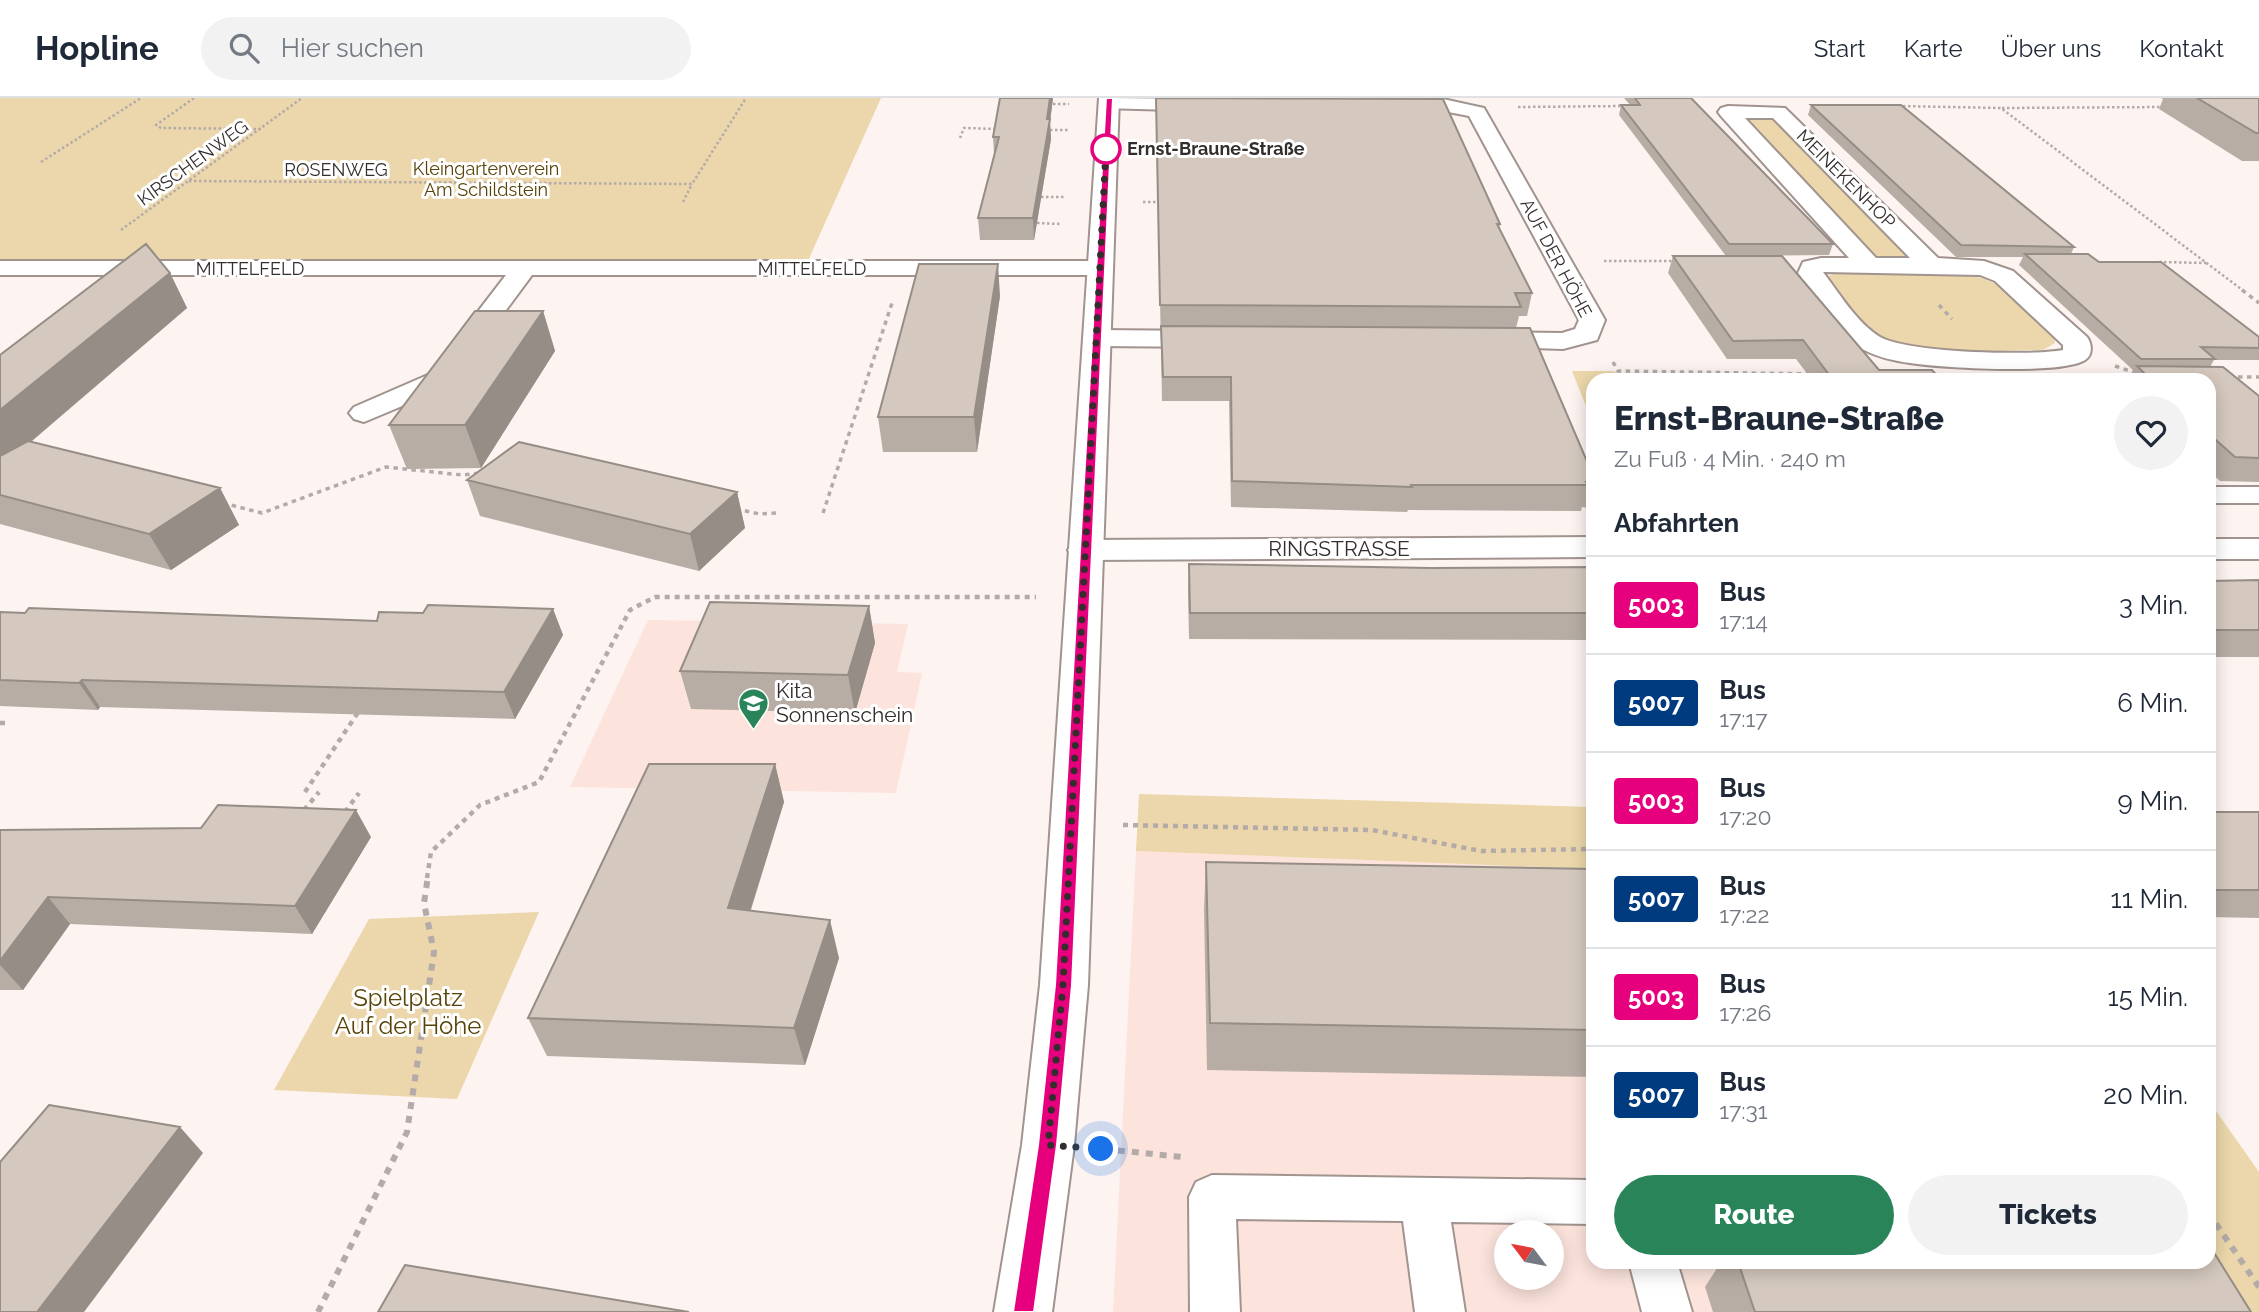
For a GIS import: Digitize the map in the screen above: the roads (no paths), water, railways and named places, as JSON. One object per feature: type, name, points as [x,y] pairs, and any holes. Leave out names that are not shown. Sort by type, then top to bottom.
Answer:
[{"type":"street","points":[[1023,1312],[1048,1145],[1063,985],[1109,101],[1234,105]]},
{"type":"street","name":"AUF DER HÖHE","points":[[1374,105],[1443,105],[1476,113],[1592,320],[1587,334],[1563,341],[1458,340]]},
{"type":"street","name":"MEINEKENHOP","points":[[1869,265],[1728,112],[1745,105],[1779,112],[1931,265]]},
{"type":"street","points":[[1821,265],[1869,265],[1984,268],[2004,276],[2077,343],[2077,354],[2064,359],[1914,357],[1889,351],[1869,341],[1810,273],[1812,267],[1821,265]]},
{"type":"street","name":"MITTELFELD","points":[[0,268],[1099,268]]},
{"type":"street","points":[[112,294],[143,268]]},
{"type":"street","points":[[364,413],[440,380],[524,269]]},
{"type":"street","points":[[1096,338],[1239,339]]},
{"type":"street","points":[[1988,358],[2002,373]]},
{"type":"street","name":"RINGSTRASSE","points":[[1085,550],[1586,547]]},
{"type":"street","points":[[2216,549],[2259,549]]},
{"type":"lane","points":[[2216,495],[2259,495]]},
{"type":"lane","points":[[1215,1312],[1212,1197],[1586,1202]]},
{"type":"lane","points":[[1424,1200],[1440,1312]]},
{"type":"lane","points":[[1655,1269],[1667,1312]]},
{"type":"place","name":"Ernst-Braune-Straße","points":[[1106,149]]},
{"type":"place","name":"Kita Sonnenschein","points":[[753,730]]},
{"type":"park label","name":"Kleingartenverein Am Schildstein","points":[[486,179]]},
{"type":"park label","name":"Spielplatz Auf der Höhe","points":[[408,1012]]}]
